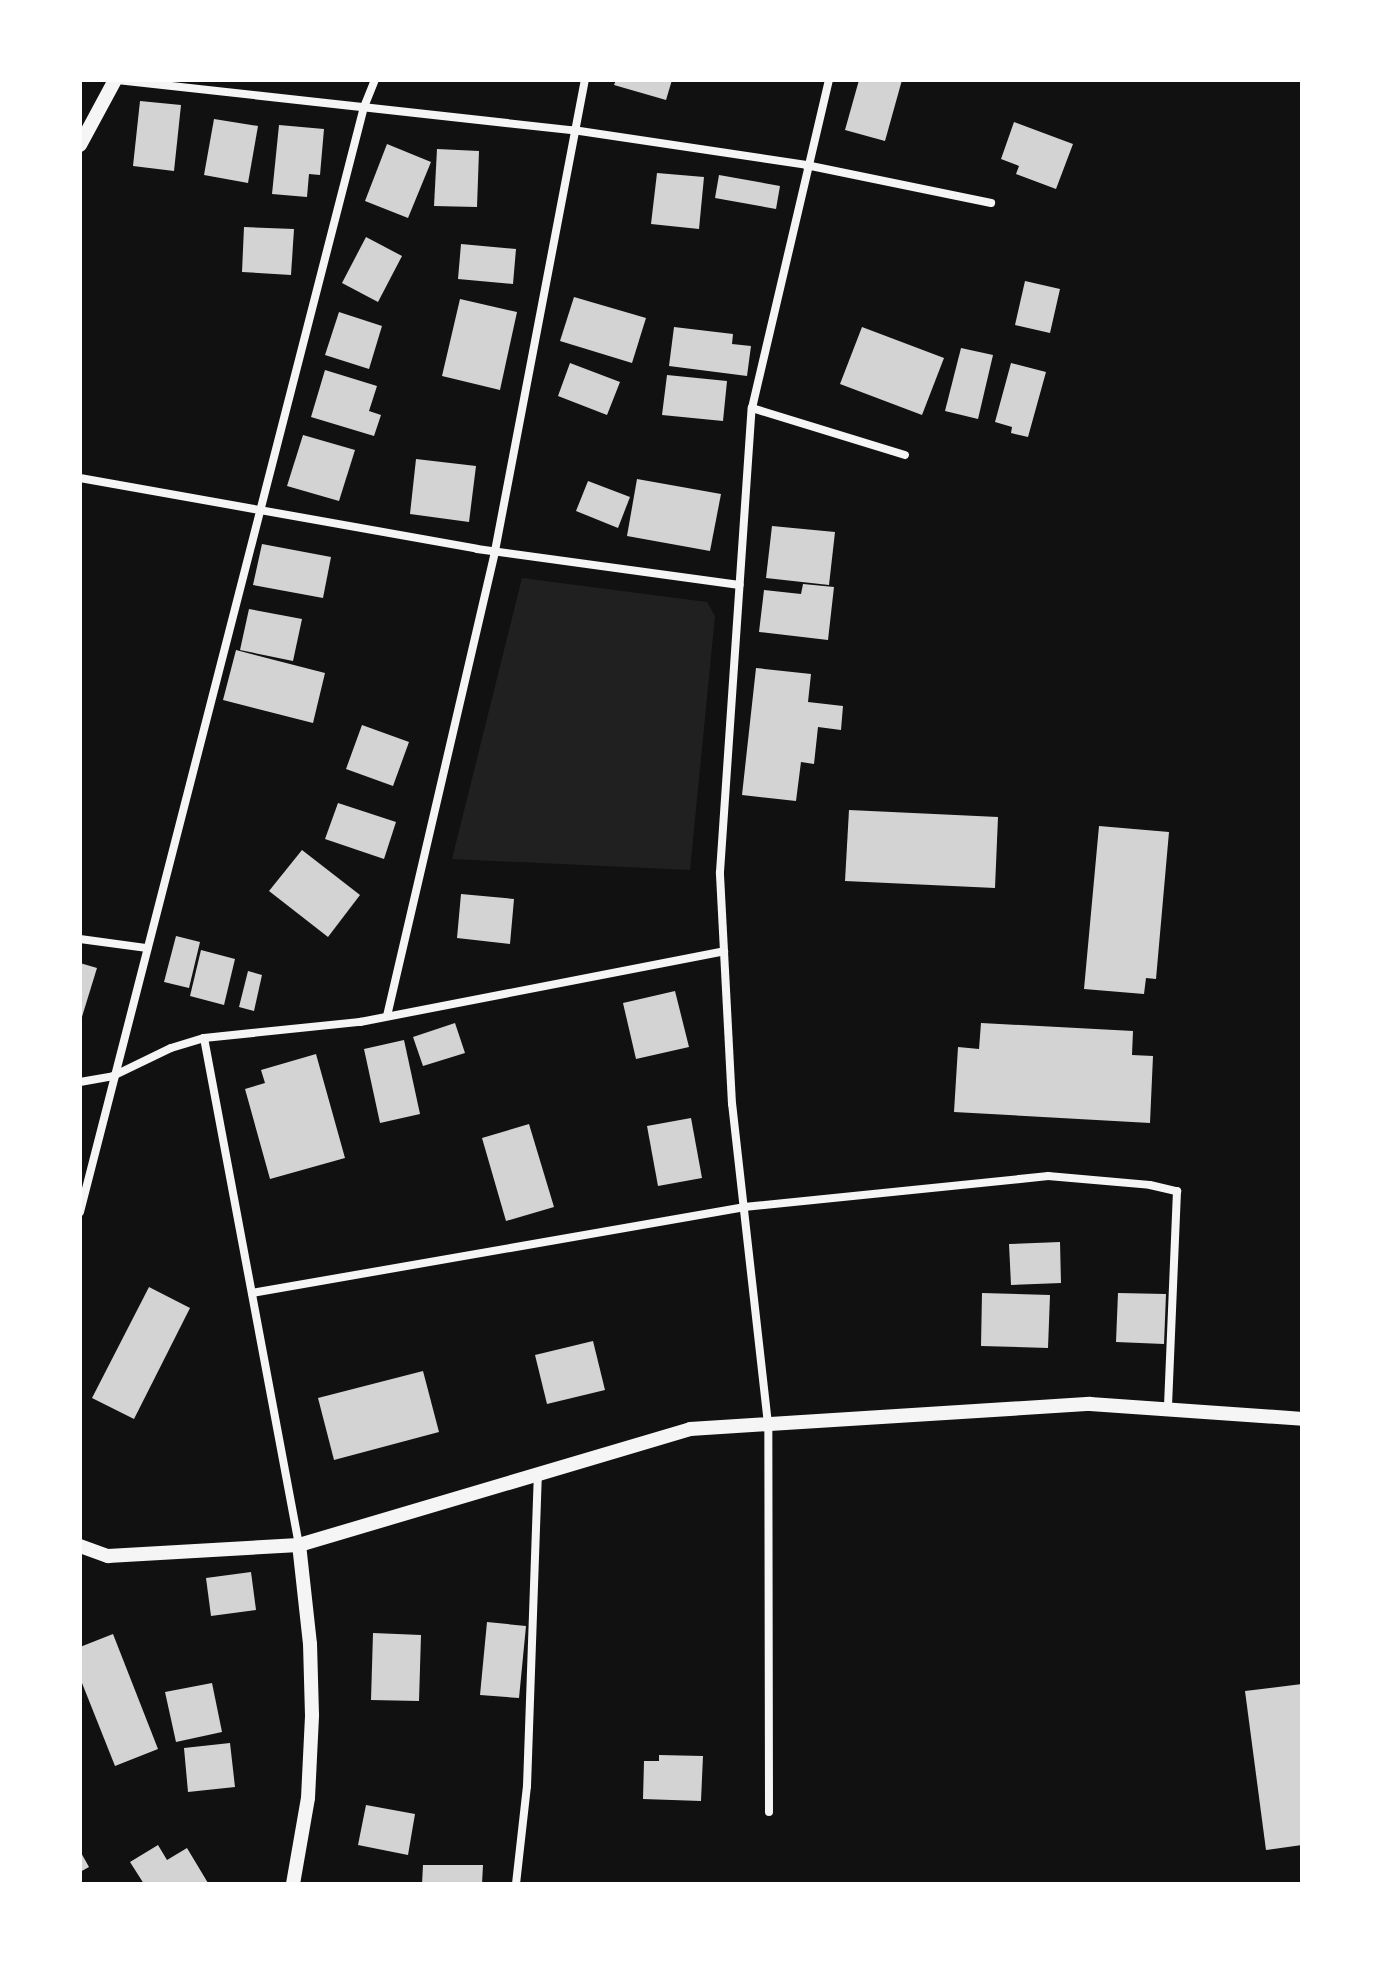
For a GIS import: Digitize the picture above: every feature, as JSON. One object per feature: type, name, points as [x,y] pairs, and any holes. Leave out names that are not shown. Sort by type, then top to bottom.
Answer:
[{"type":"street","points":[[80,145],[116,80],[573,130],[806,165],[991,203]]},
{"type":"street","points":[[80,1212],[364,107],[375,80]]},
{"type":"street","points":[[387,1016],[495,551],[573,130],[585,80]]},
{"type":"street","points":[[769,1812],[768,1424],[732,1104],[720,872],[752,408],[806,165],[829,80]]},
{"type":"street","points":[[752,408],[905,455]]},
{"type":"street","points":[[80,478],[495,551],[740,585]]},
{"type":"street","points":[[80,939],[147,948]]},
{"type":"street","points":[[80,1082],[113,1076],[171,1048],[204,1038],[387,1016],[724,951]]},
{"type":"street","points":[[204,1038],[299,1545],[310,1644],[312,1715],[308,1798],[293,1884]]},
{"type":"street","points":[[252,1293],[744,1207],[1048,1176],[1177,1191],[1168,1410]]},
{"type":"street","points":[[80,1546],[108,1556],[299,1545],[690,1429],[1090,1404],[1302,1419]]},
{"type":"street","points":[[516,1884],[527,1786],[538,1472]]},
{"type":"shaded area","points":[[522,578],[707,602],[715,616],[690,870],[452,859]]},
{"type":"building","points":[[616,80],[672,80],[666,100],[614,85]]},
{"type":"building","points":[[859,80],[902,80],[885,141],[845,130]]},
{"type":"building","points":[[140,101],[181,105],[174,171],[133,166]]},
{"type":"building","points":[[214,119],[258,126],[248,183],[204,175]]},
{"type":"building","points":[[1014,122],[1073,144],[1056,189],[1016,174],[1019,166],[1001,159]]},
{"type":"building","points":[[279,125],[324,129],[320,175],[309,174],[307,197],[272,194]]},
{"type":"building","points":[[387,144],[431,162],[408,218],[365,201]]},
{"type":"building","points":[[437,149],[479,151],[477,207],[434,206]]},
{"type":"building","points":[[657,173],[704,177],[699,229],[651,224]]},
{"type":"building","points":[[719,175],[780,186],[776,209],[715,198]]},
{"type":"building","points":[[244,227],[294,229],[291,275],[242,272]]},
{"type":"building","points":[[366,237],[402,256],[378,302],[342,283]]},
{"type":"building","points":[[461,244],[516,249],[513,284],[458,279]]},
{"type":"building","points":[[1025,281],[1060,289],[1050,333],[1015,325]]},
{"type":"building","points":[[574,297],[646,318],[632,363],[560,341]]},
{"type":"building","points":[[460,299],[517,312],[500,390],[442,376]]},
{"type":"building","points":[[339,312],[382,326],[369,369],[325,355]]},
{"type":"building","points":[[674,327],[733,334],[732,344],[751,346],[747,376],[669,366]]},
{"type":"building","points":[[862,327],[944,358],[922,415],[840,384]]},
{"type":"building","points":[[961,348],[993,355],[978,419],[945,411]]},
{"type":"building","points":[[570,363],[620,382],[607,415],[558,396]]},
{"type":"building","points":[[1011,363],[1046,372],[1028,437],[1011,433],[1012,427],[995,422]]},
{"type":"building","points":[[325,370],[377,386],[369,411],[381,415],[374,436],[311,417]]},
{"type":"building","points":[[667,375],[727,381],[723,421],[662,415]]},
{"type":"building","points":[[303,435],[355,450],[339,501],[287,486]]},
{"type":"building","points":[[416,459],[476,466],[469,522],[410,514]]},
{"type":"building","points":[[637,479],[721,494],[710,551],[627,536]]},
{"type":"building","points":[[588,481],[630,497],[618,528],[576,511]]},
{"type":"building","points":[[772,526],[835,532],[829,585],[766,578]]},
{"type":"building","points":[[262,544],[331,557],[323,598],[253,585]]},
{"type":"building","points":[[803,584],[834,587],[828,640],[759,632],[764,590],[801,594]]},
{"type":"building","points":[[249,609],[302,619],[293,661],[240,650]]},
{"type":"building","points":[[236,650],[325,673],[313,723],[223,700]]},
{"type":"building","points":[[756,668],[811,674],[808,702],[843,706],[841,730],[818,727],[814,764],[801,762],[796,801],[742,795]]},
{"type":"building","points":[[362,725],[409,742],[393,786],[346,769]]},
{"type":"building","points":[[338,803],[396,822],[384,859],[325,839]]},
{"type":"building","points":[[849,810],[998,817],[995,888],[845,881]]},
{"type":"building","points":[[1099,826],[1169,832],[1156,979],[1146,978],[1144,994],[1084,989]]},
{"type":"building","points":[[302,850],[360,895],[328,937],[269,891]]},
{"type":"building","points":[[461,894],[514,899],[510,944],[457,938]]},
{"type":"building","points":[[176,936],[200,942],[189,988],[164,982]]},
{"type":"building","points":[[201,950],[235,959],[224,1005],[190,996]]},
{"type":"building","points":[[80,963],[97,968],[81,1020],[80,1020]]},
{"type":"building","points":[[248,971],[262,975],[254,1011],[239,1007]]},
{"type":"building","points":[[675,991],[689,1047],[636,1059],[623,1003]]},
{"type":"building","points":[[455,1023],[465,1053],[423,1066],[413,1037]]},
{"type":"building","points":[[981,1023],[1133,1031],[1132,1055],[1153,1056],[1150,1123],[954,1112],[958,1047],[979,1049]]},
{"type":"building","points":[[404,1040],[420,1114],[380,1123],[364,1049]]},
{"type":"building","points":[[316,1054],[345,1158],[270,1179],[245,1089],[265,1083],[261,1070]]},
{"type":"building","points":[[691,1118],[702,1178],[658,1186],[647,1126]]},
{"type":"building","points":[[529,1124],[554,1207],[506,1221],[482,1138]]},
{"type":"building","points":[[1060,1242],[1061,1283],[1011,1285],[1009,1244]]},
{"type":"building","points":[[149,1287],[190,1308],[134,1419],[92,1398]]},
{"type":"building","points":[[982,1293],[1050,1295],[1048,1348],[981,1346]]},
{"type":"building","points":[[1118,1293],[1166,1294],[1164,1344],[1116,1342]]},
{"type":"building","points":[[593,1341],[605,1390],[547,1404],[535,1355]]},
{"type":"building","points":[[423,1371],[439,1432],[334,1460],[318,1398]]},
{"type":"building","points":[[251,1572],[256,1610],[211,1616],[206,1578]]},
{"type":"building","points":[[487,1622],[526,1626],[519,1698],[480,1695]]},
{"type":"building","points":[[373,1633],[421,1635],[419,1701],[371,1700]]},
{"type":"building","points":[[113,1634],[158,1749],[115,1766],[80,1678],[80,1647]]},
{"type":"building","points":[[212,1683],[222,1732],[176,1742],[165,1692]]},
{"type":"building","points":[[1302,1684],[1302,1845],[1266,1850],[1245,1691]]},
{"type":"building","points":[[230,1743],[235,1787],[188,1792],[184,1748]]},
{"type":"building","points":[[659,1755],[703,1756],[701,1801],[643,1799],[644,1761],[659,1761]]},
{"type":"building","points":[[366,1805],[415,1814],[408,1855],[358,1845]]},
{"type":"building","points":[[158,1845],[167,1860],[187,1848],[208,1883],[144,1884],[130,1862]]},
{"type":"building","points":[[80,1851],[89,1867],[80,1872]]},
{"type":"building","points":[[423,1865],[483,1865],[482,1884],[422,1884]]}]
